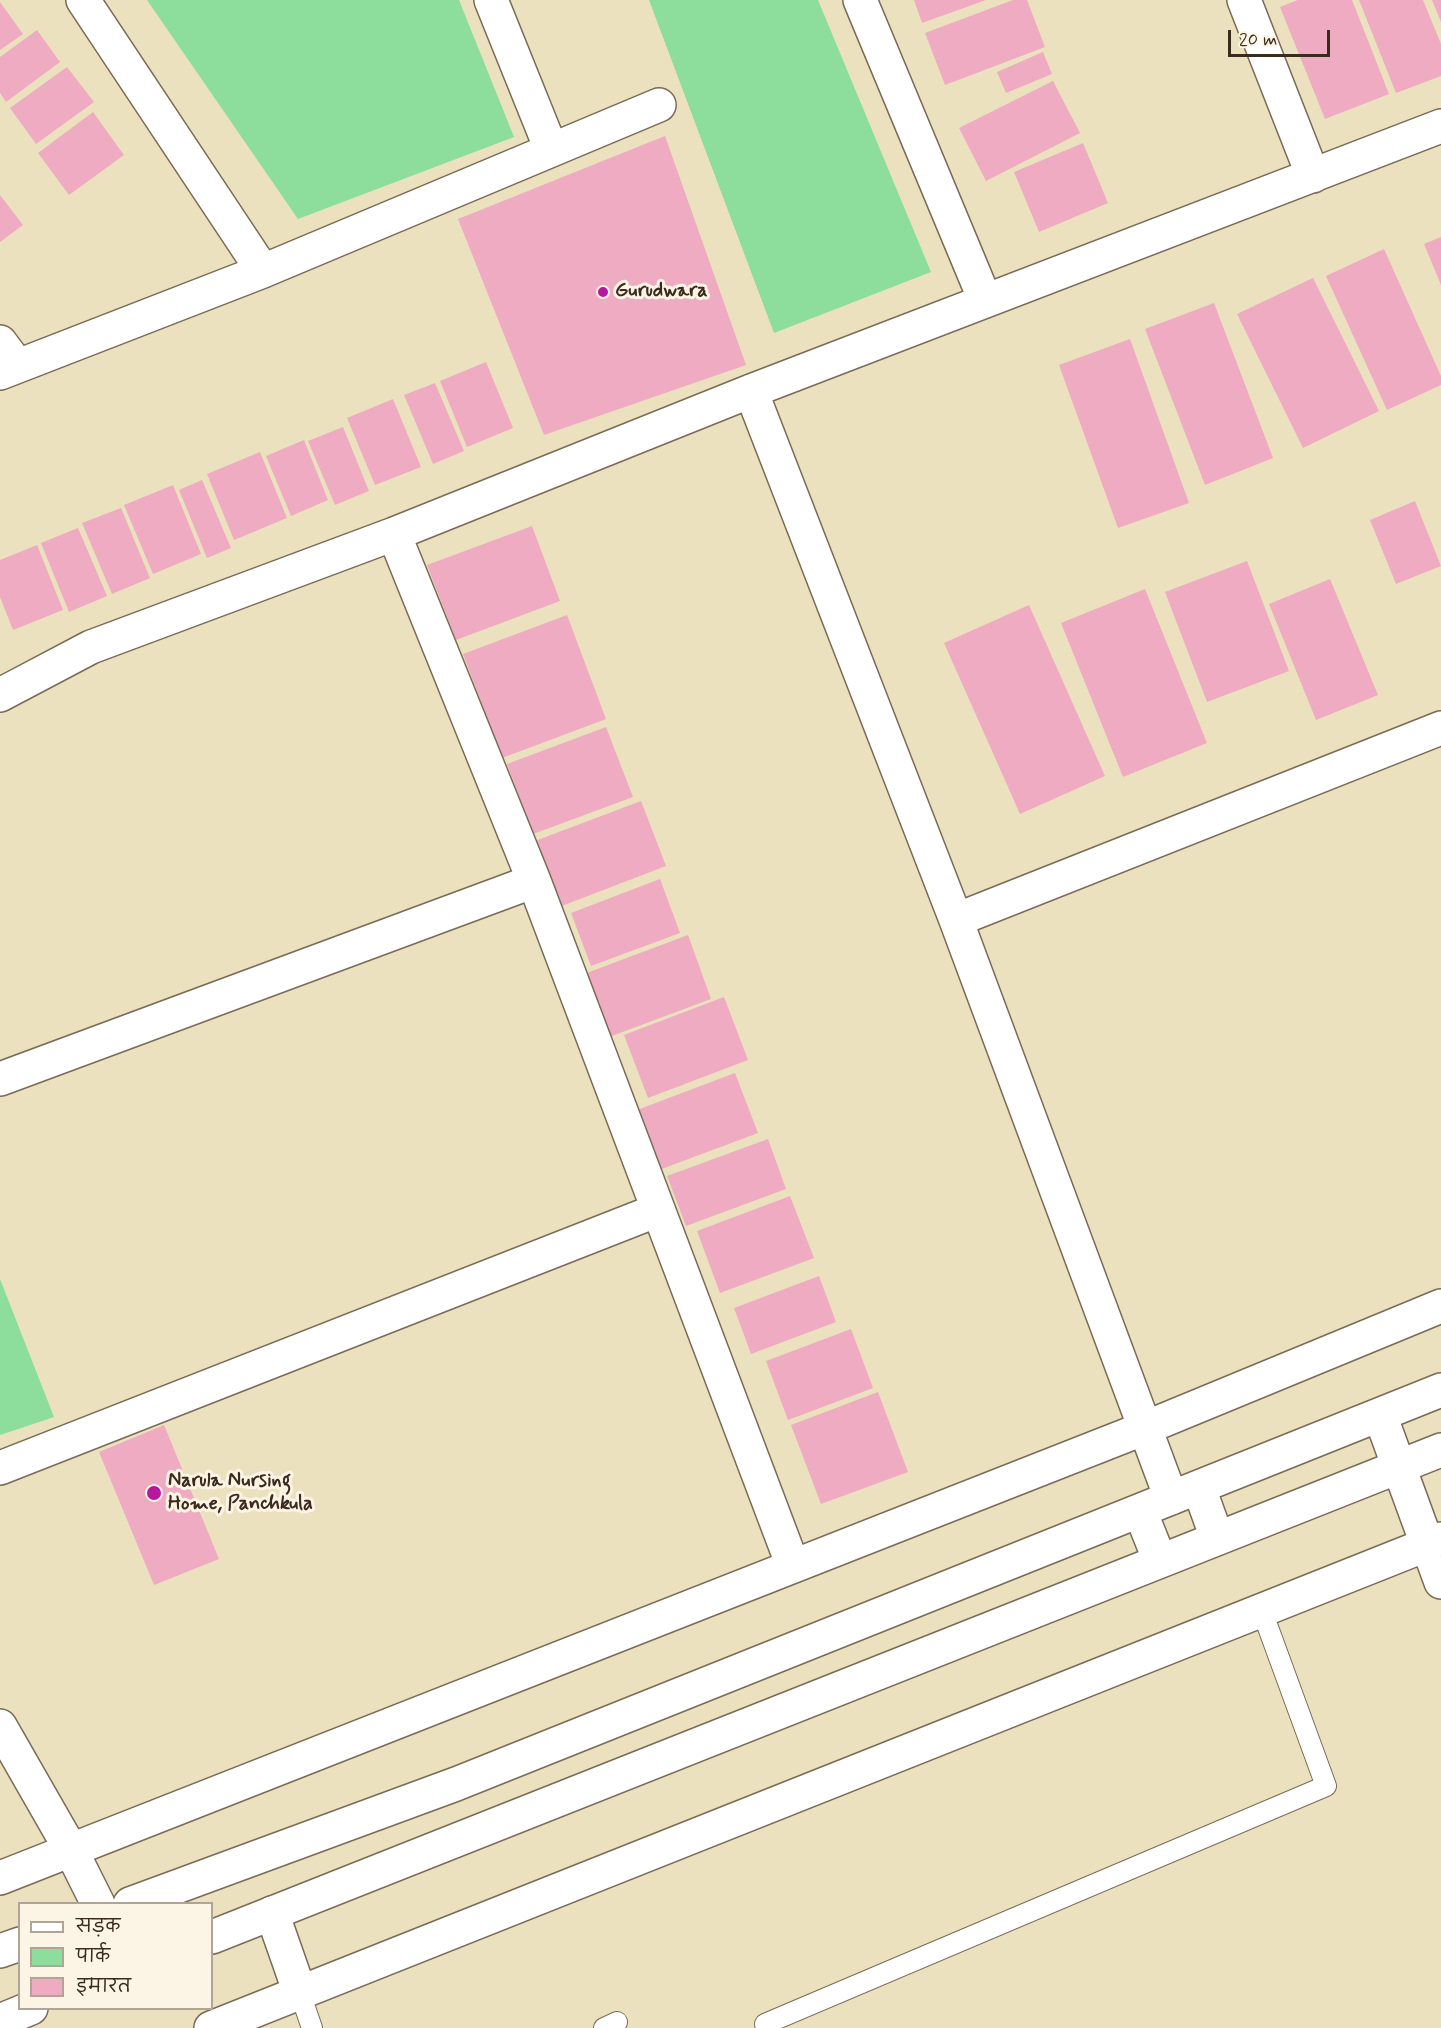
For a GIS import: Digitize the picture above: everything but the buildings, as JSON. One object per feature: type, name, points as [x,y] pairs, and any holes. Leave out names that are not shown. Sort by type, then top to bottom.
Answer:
[{"type":"street","points":[[83,0],[263,271]]},
{"type":"street","points":[[491,0],[551,149]]},
{"type":"street","points":[[860,0],[985,300]]},
{"type":"street","points":[[1244,0],[1313,176]]},
{"type":"street","points":[[6,361],[263,271],[659,105]]},
{"type":"street","points":[[0,695],[91,647],[394,534],[751,391],[1441,126]]},
{"type":"street","points":[[751,391],[956,920],[1145,1428],[1185,1493],[1217,1538]]},
{"type":"street","points":[[394,534],[534,881],[793,1566]]},
{"type":"street","points":[[956,920],[1441,728]]},
{"type":"street","points":[[0,1079],[534,881]]},
{"type":"street","points":[[0,1468],[658,1209]]},
{"type":"street","points":[[0,1878],[1145,1428],[1441,1306]]},
{"type":"street","points":[[135,1902],[456,1784],[1380,1415],[1440,1394]]},
{"type":"street","points":[[1380,1415],[1398,1467],[1434,1542],[1441,1582]]},
{"type":"street","points":[[213,1937],[1441,1450]]},
{"type":"street","points":[[1140,1511],[1160,1561]]},
{"type":"street","points":[[211,2028],[1434,1542]]},
{"type":"street","points":[[0,1726],[71,1850],[97,1902]]},
{"type":"street","points":[[272,1913],[300,1993]]},
{"type":"street","points":[[0,1951],[18,1945]]},
{"type":"street","points":[[0,2021],[26,2010]]},
{"type":"lane","points":[[765,2024],[1326,1786],[1262,1611]]},
{"type":"lane","points":[[300,1993],[312,2028]]},
{"type":"green space","points":[[147,0],[459,0],[514,137],[298,219]]},
{"type":"green space","points":[[649,0],[818,0],[931,272],[774,333]]},
{"type":"green space","points":[[0,1279],[54,1417],[0,1435]]},
{"type":"place","name":"Gurudwara","points":[[603,292]]},
{"type":"place","name":"Narula Nursing Home, Panchkula","points":[[154,1493]]}]
